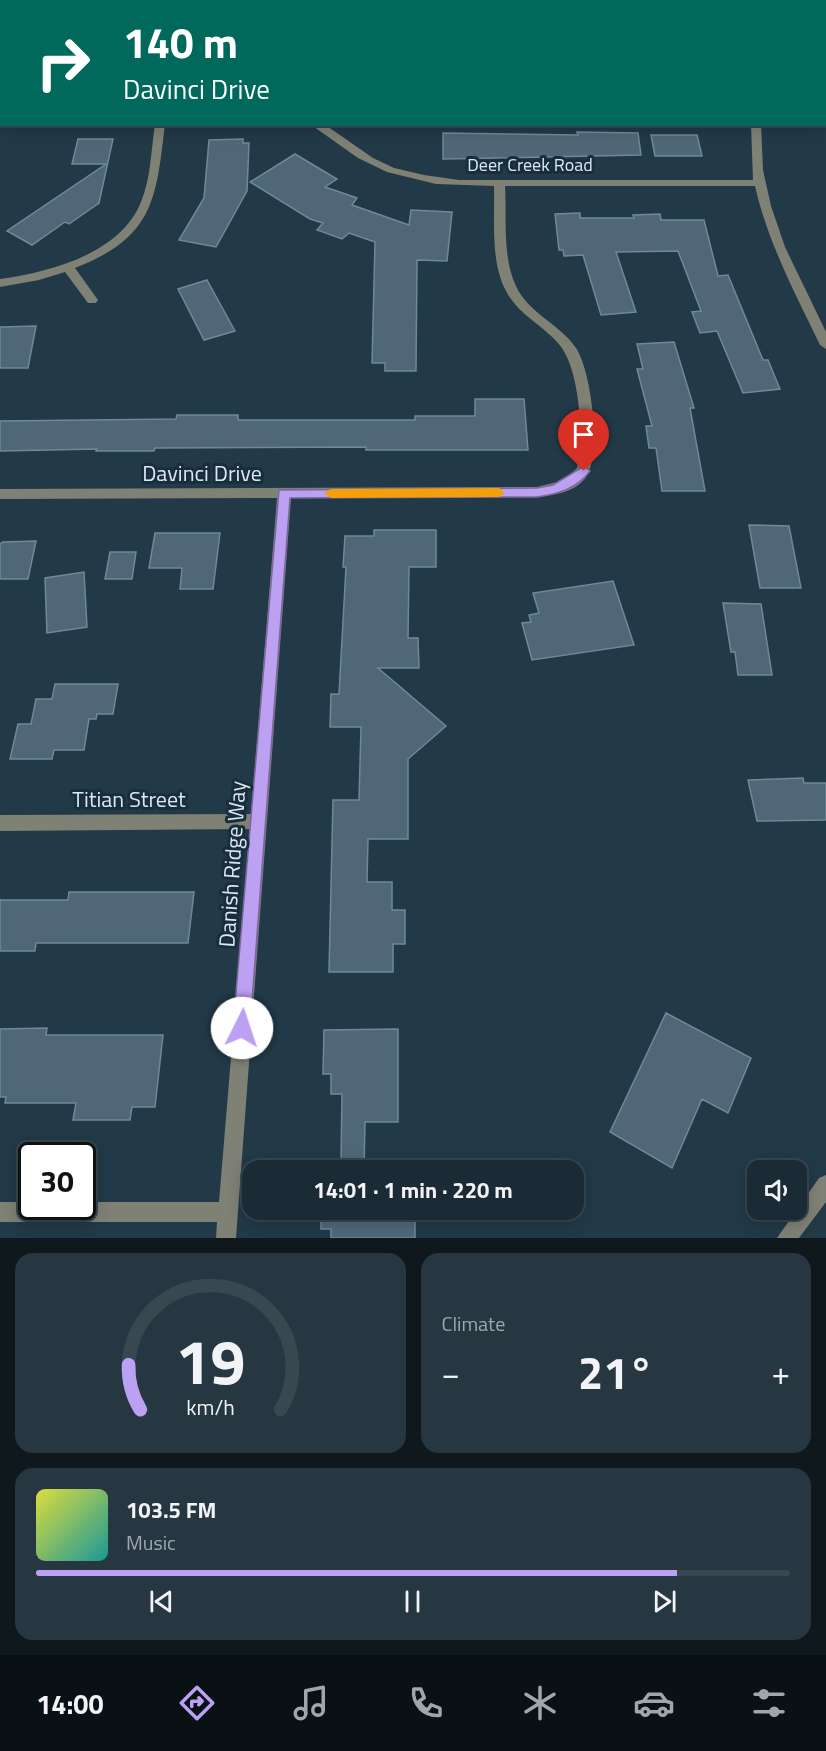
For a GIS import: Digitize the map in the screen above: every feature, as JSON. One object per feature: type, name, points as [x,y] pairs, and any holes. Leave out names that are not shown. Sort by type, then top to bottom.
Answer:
[{"type":"street","points":[[0,283],[68,267],[98,253],[125,233],[143,210],[151,188],[160,126]]},
{"type":"street","name":"Deer Creek Road","points":[[319,126],[334,134],[369,160],[393,171],[423,179],[459,183],[759,183]]},
{"type":"street","points":[[756,126],[759,183],[774,232],[826,345]]},
{"type":"street","name":"Davinci Drive","points":[[0,494],[537,492],[555,490],[572,482],[584,471],[588,455],[579,367],[570,349],[555,332],[518,300],[508,284],[504,264],[499,183]]},
{"type":"street","points":[[68,267],[92,300]]},
{"type":"street","name":"Danish Ridge Way","points":[[226,1238],[284,494]]},
{"type":"street","name":"Titian Street","points":[[0,822],[258,821]]},
{"type":"street","points":[[787,1238],[826,1185]]},
{"type":"street","points":[[0,1212],[228,1212]]},
{"type":"building","points":[[577,132],[638,133],[641,155],[443,159],[443,133],[578,135]]},
{"type":"building","points":[[651,135],[697,135],[702,156],[655,156]]},
{"type":"building","points":[[78,139],[113,139],[99,203],[69,224],[65,222],[32,245],[7,231],[106,164],[72,164]]},
{"type":"building","points":[[243,139],[243,143],[249,143],[247,191],[216,247],[179,240],[204,198],[209,140]]},
{"type":"building","points":[[295,154],[337,179],[325,187],[357,198],[352,205],[409,225],[411,210],[452,212],[447,261],[417,260],[416,371],[385,371],[385,363],[372,363],[375,242],[349,233],[342,239],[317,230],[323,223],[310,219],[250,182]]},
{"type":"building","points":[[580,213],[580,218],[634,218],[633,215],[660,214],[661,220],[704,220],[718,276],[728,275],[763,360],[768,360],[780,389],[743,393],[717,331],[700,333],[692,312],[701,311],[678,251],[616,252],[636,312],[601,315],[583,255],[564,256],[563,250],[559,250],[555,214]]},
{"type":"building","points":[[207,280],[235,331],[204,340],[178,289]]},
{"type":"building","points":[[36,326],[28,368],[0,368],[0,327]]},
{"type":"building","points":[[674,342],[694,408],[690,408],[705,491],[662,491],[656,448],[649,448],[646,426],[652,426],[637,369],[643,369],[637,344]]},
{"type":"building","points":[[475,399],[524,399],[528,450],[366,450],[366,447],[0,451],[0,421],[176,419],[177,415],[238,415],[238,420],[415,420],[415,416],[475,416]]},
{"type":"building","points":[[749,525],[789,526],[801,588],[760,588]]},
{"type":"building","points":[[374,530],[436,530],[436,567],[409,567],[408,638],[418,638],[419,668],[378,668],[446,726],[408,759],[408,839],[368,839],[367,882],[392,882],[392,910],[405,910],[405,944],[393,944],[393,972],[329,972],[333,800],[359,800],[361,727],[330,727],[331,694],[339,694],[346,567],[343,567],[345,536],[374,536]]},
{"type":"building","points":[[155,533],[220,533],[213,589],[180,589],[182,568],[149,568]]},
{"type":"building","points":[[36,541],[28,579],[0,579],[0,544]]},
{"type":"building","points":[[110,552],[136,552],[132,579],[105,579]]},
{"type":"building","points":[[84,572],[87,627],[47,633],[45,578]]},
{"type":"building","points":[[613,581],[634,645],[532,660],[522,623],[531,622],[529,615],[539,613],[533,593]]},
{"type":"building","points":[[723,603],[761,604],[772,675],[738,675],[735,652],[731,652]]},
{"type":"building","points":[[55,684],[118,684],[113,714],[97,714],[96,719],[89,719],[84,750],[54,750],[52,759],[10,759],[18,724],[31,724],[36,699],[52,699]]},
{"type":"building","points":[[803,778],[804,783],[826,783],[826,820],[757,821],[748,780]]},
{"type":"building","points":[[69,892],[194,892],[188,943],[36,943],[35,951],[0,951],[0,900],[68,900]]},
{"type":"building","points":[[666,1013],[751,1058],[728,1113],[702,1099],[672,1168],[610,1132]]},
{"type":"building","points":[[47,1028],[46,1035],[163,1035],[155,1107],[132,1107],[130,1120],[73,1120],[76,1103],[5,1103],[6,1097],[0,1097],[0,1029]]},
{"type":"building","points":[[398,1029],[398,1122],[365,1122],[364,1160],[341,1160],[342,1094],[331,1094],[331,1074],[323,1074],[324,1030]]},
{"type":"building","points":[[321,1220],[415,1220],[415,1238],[331,1238],[331,1229],[321,1229]]},
{"type":"slow traffic","points":[[331,493],[499,493]]},
{"type":"route","points":[[242,1028],[284,494],[537,492],[555,490],[572,482],[584,471]]}]
